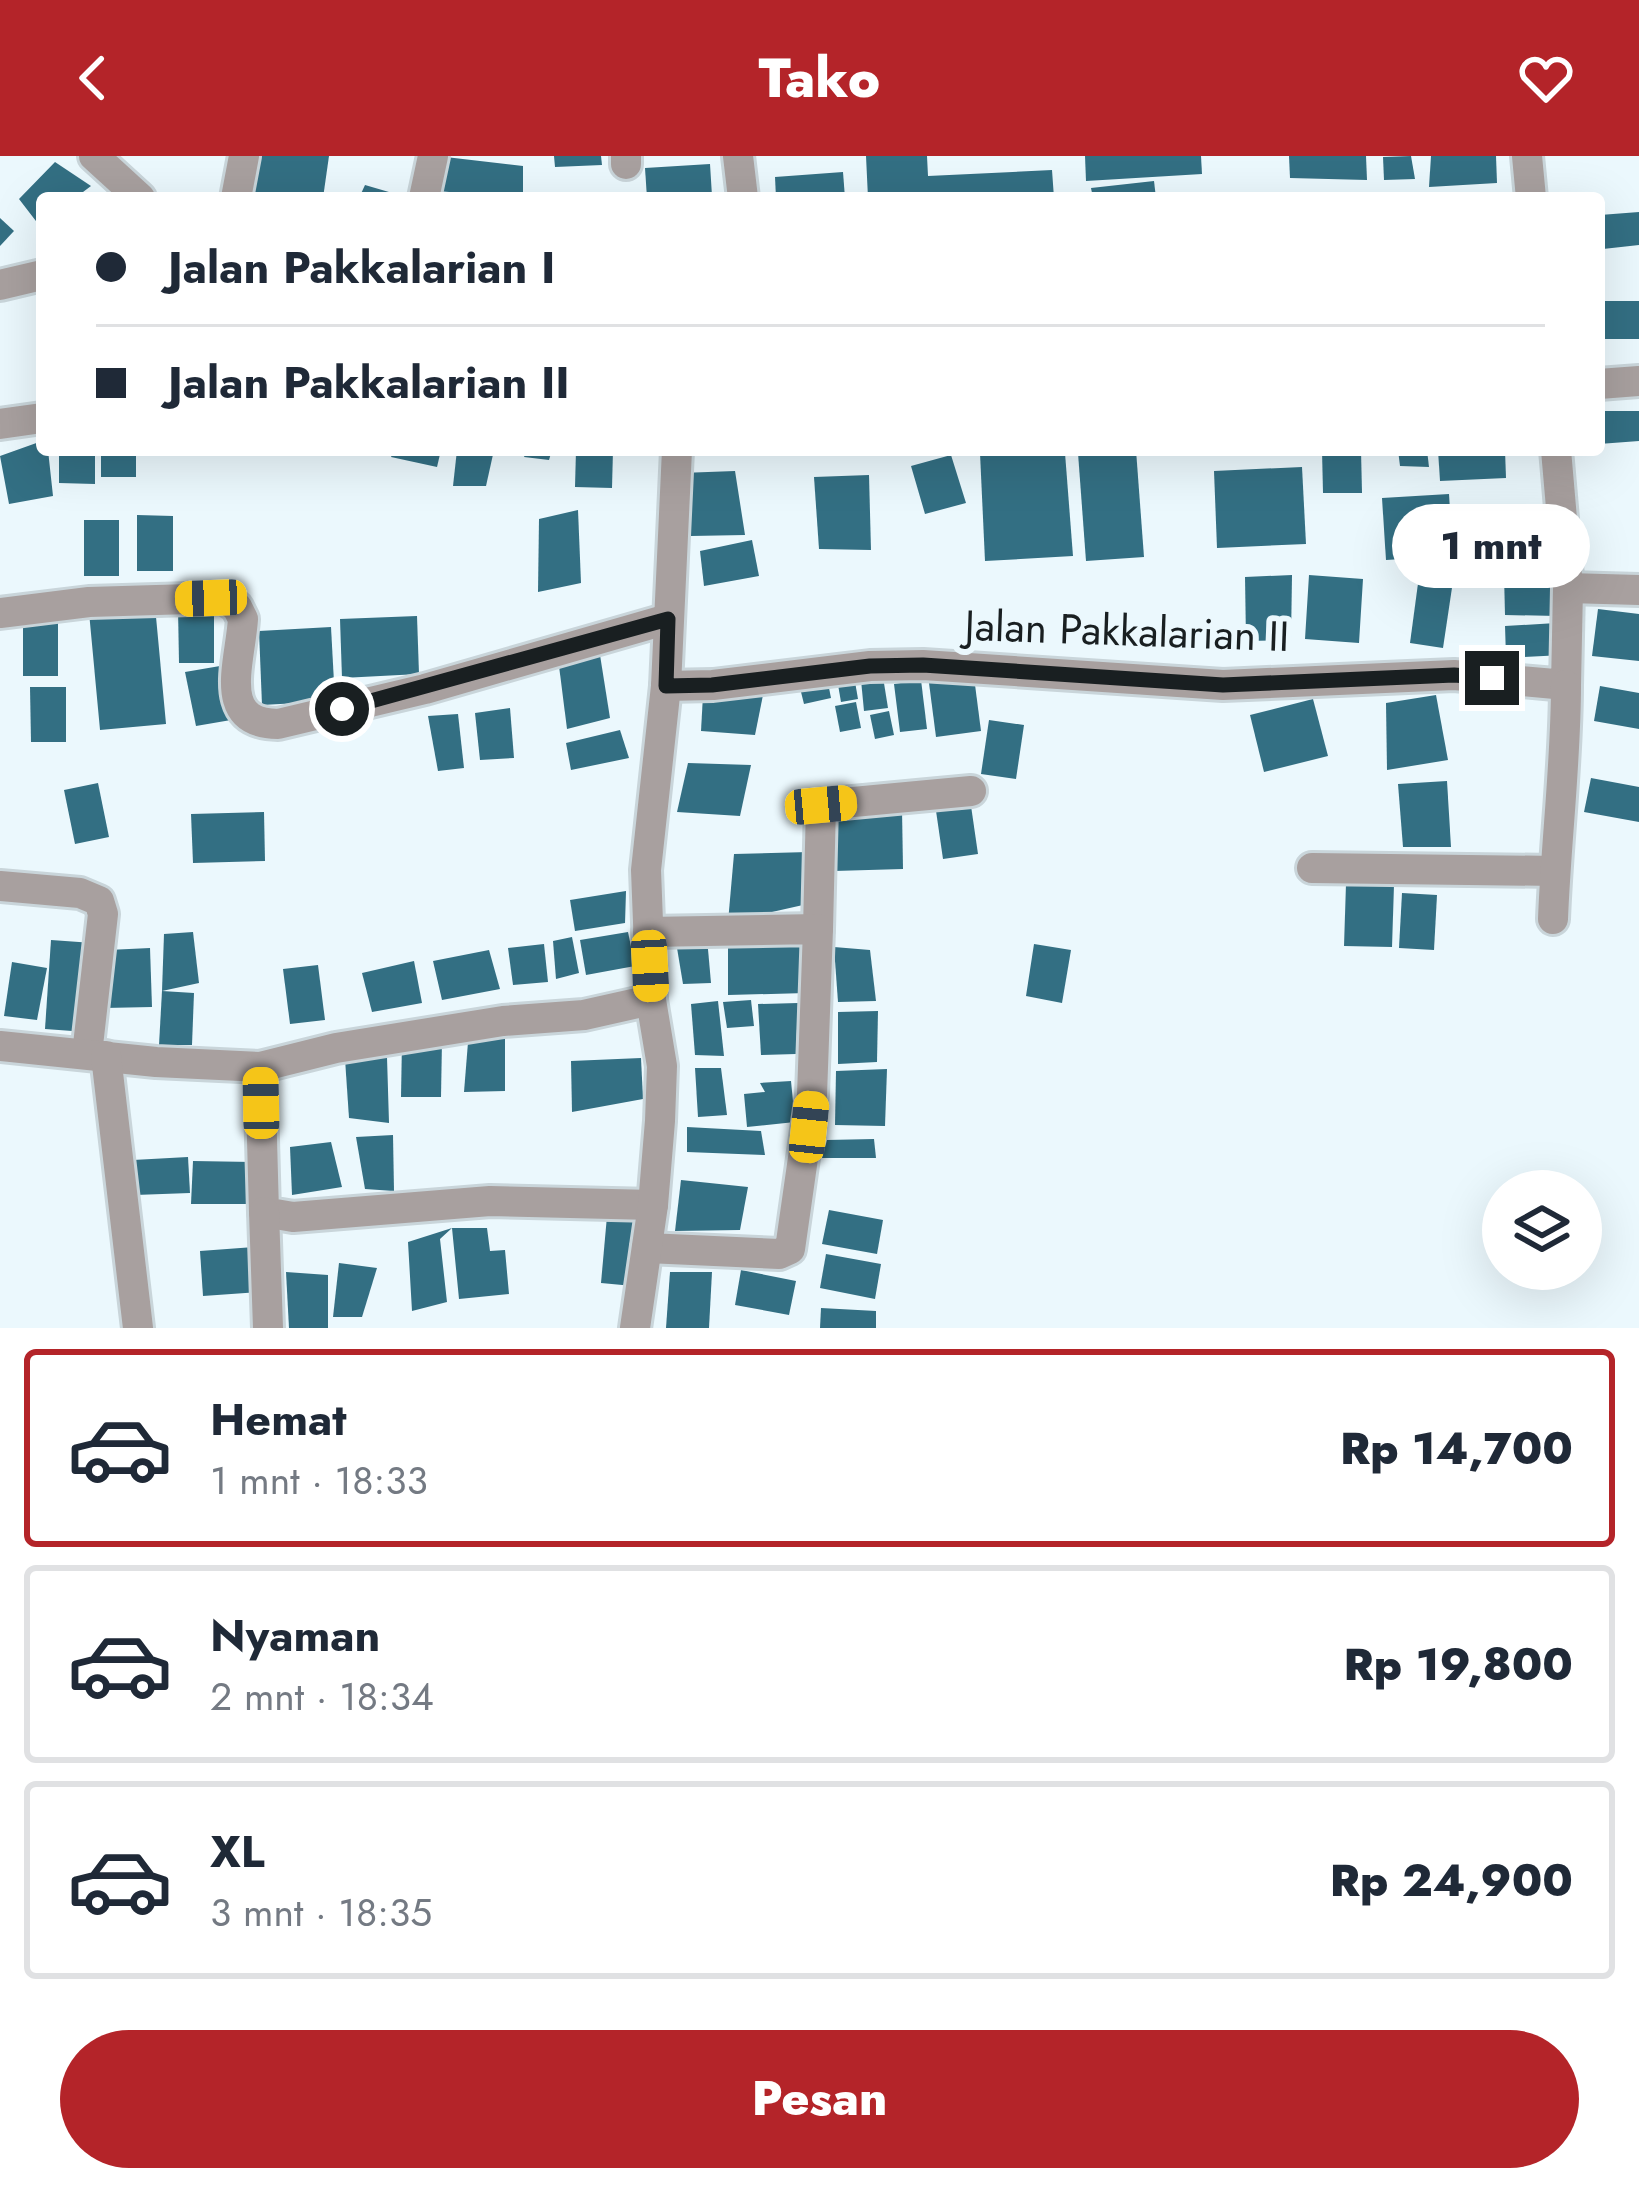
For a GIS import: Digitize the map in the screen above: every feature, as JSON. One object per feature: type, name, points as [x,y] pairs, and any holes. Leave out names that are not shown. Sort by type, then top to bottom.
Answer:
[{"type":"street","points":[[94,156],[133,192]]},
{"type":"street","points":[[237,192],[244,156]]},
{"type":"street","points":[[425,192],[433,156]]},
{"type":"street","points":[[738,156],[741,192]]},
{"type":"street","points":[[1527,156],[1530,192]]},
{"type":"street","points":[[0,285],[36,276]]},
{"type":"street","points":[[1605,384],[1639,381]]},
{"type":"street","points":[[0,424],[36,419]]},
{"type":"street","points":[[634,1328],[653,1205],[662,1066],[651,1000],[649,824],[666,686],[677,456]]},
{"type":"street","points":[[1553,919],[1566,747],[1568,588],[1557,456]]},
{"type":"street","points":[[1568,588],[1639,590]]},
{"type":"street","points":[[0,613],[89,602],[224,598],[244,619],[237,704],[244,718],[258,724],[278,724],[425,689],[668,619]]},
{"type":"street","name":"Jalan Pakkalarian II","points":[[666,686],[923,665],[1223,685],[1454,675],[1566,685]]},
{"type":"street","points":[[647,1248],[779,1254],[790,1249],[812,1095],[821,805],[971,791]]},
{"type":"street","points":[[1312,868],[1555,871]]},
{"type":"street","points":[[0,886],[80,893],[99,901],[103,914],[96,1055],[138,1328]]},
{"type":"street","points":[[648,932],[818,929]]},
{"type":"street","points":[[0,1046],[260,1067],[393,1038],[503,1021],[584,1015],[651,1000]]},
{"type":"street","points":[[260,1067],[268,1328]]},
{"type":"street","points":[[264,1212],[293,1216],[490,1201],[653,1205]]},
{"type":"building","points":[[258,156],[329,156],[324,192],[253,192]]},
{"type":"building","points":[[437,156],[523,166],[523,192],[437,191]]},
{"type":"building","points":[[554,156],[601,156],[602,165],[555,167]]},
{"type":"building","points":[[866,156],[927,156],[928,176],[1052,170],[1054,192],[868,192]]},
{"type":"building","points":[[1085,156],[1201,156],[1202,174],[1086,181]]},
{"type":"building","points":[[1289,156],[1366,156],[1367,180],[1290,178]]},
{"type":"building","points":[[1411,156],[1415,179],[1384,180],[1383,157]]},
{"type":"building","points":[[1431,156],[1496,156],[1497,183],[1429,187]]},
{"type":"building","points":[[55,162],[91,186],[83,192],[36,192],[36,221],[19,199]]},
{"type":"building","points":[[710,164],[712,192],[647,192],[645,168]]},
{"type":"building","points":[[843,172],[845,192],[776,192],[775,177]]},
{"type":"building","points":[[1154,181],[1155,192],[1092,192],[1091,188]]},
{"type":"building","points":[[365,185],[389,192],[362,192]]},
{"type":"building","points":[[1639,212],[1639,245],[1605,249],[1605,215]]},
{"type":"building","points":[[0,218],[14,231],[0,246]]},
{"type":"building","points":[[1605,301],[1639,301],[1639,339],[1605,339]]},
{"type":"building","points":[[1605,411],[1639,411],[1639,441],[1605,444]]},
{"type":"building","points":[[36,443],[36,456],[49,456],[53,496],[9,504],[0,456]]},
{"type":"building","points":[[59,456],[95,456],[95,484],[59,483]]},
{"type":"building","points":[[101,456],[136,456],[136,477],[101,477]]},
{"type":"building","points":[[391,456],[440,456],[437,467]]},
{"type":"building","points":[[456,456],[493,456],[486,486],[453,486]]},
{"type":"building","points":[[576,456],[613,456],[612,488],[575,487]]},
{"type":"building","points":[[951,456],[966,503],[925,514],[911,466]]},
{"type":"building","points":[[980,456],[1065,456],[1073,556],[985,561]]},
{"type":"building","points":[[1078,456],[1136,456],[1144,557],[1086,561]]},
{"type":"building","points":[[1322,456],[1361,456],[1362,493],[1323,493]]},
{"type":"building","points":[[1399,456],[1428,456],[1429,467],[1400,466]]},
{"type":"building","points":[[1438,456],[1505,456],[1506,478],[1440,481]]},
{"type":"building","points":[[1302,467],[1306,544],[1217,548],[1214,471]]},
{"type":"building","points":[[735,471],[745,535],[691,536],[681,473]]},
{"type":"building","points":[[869,475],[871,550],[819,549],[814,477]]},
{"type":"building","points":[[1449,494],[1453,556],[1386,560],[1382,498]]},
{"type":"building","points":[[578,510],[581,583],[538,592],[539,519]]},
{"type":"building","points":[[137,515],[173,516],[173,571],[137,571]]},
{"type":"building","points":[[84,520],[119,520],[119,576],[84,576]]},
{"type":"building","points":[[752,540],[759,576],[704,586],[700,551]]},
{"type":"building","points":[[1556,573],[1557,616],[1505,615],[1504,574]]},
{"type":"building","points":[[1292,575],[1291,640],[1246,641],[1245,577]]},
{"type":"building","points":[[1309,575],[1363,579],[1359,643],[1305,639]]},
{"type":"building","points":[[1419,576],[1453,581],[1443,648],[1410,643]]},
{"type":"building","points":[[155,606],[166,724],[100,730],[89,612]]},
{"type":"building","points":[[178,608],[214,608],[214,663],[179,663]]},
{"type":"building","points":[[1598,609],[1639,614],[1639,661],[1592,656]]},
{"type":"building","points":[[417,616],[419,674],[342,678],[340,619]]},
{"type":"building","points":[[23,621],[58,621],[58,676],[23,676]]},
{"type":"building","points":[[1556,623],[1563,655],[1506,658],[1505,626]]},
{"type":"building","points":[[331,627],[335,701],[262,705],[259,631]]},
{"type":"building","points":[[600,655],[610,718],[567,729],[558,658]]},
{"type":"building","points":[[220,666],[231,720],[196,726],[185,672]]},
{"type":"building","points":[[854,676],[858,699],[841,702],[837,679]]},
{"type":"building","points":[[883,677],[888,708],[864,711],[861,680]]},
{"type":"building","points":[[974,677],[981,731],[936,737],[929,683]]},
{"type":"building","points":[[827,678],[831,698],[804,704],[799,684]]},
{"type":"building","points":[[921,680],[927,729],[900,732],[894,684]]},
{"type":"building","points":[[1600,686],[1639,693],[1639,729],[1594,721]]},
{"type":"building","points":[[30,687],[66,687],[66,742],[31,742]]},
{"type":"building","points":[[703,695],[763,695],[755,735],[701,731]]},
{"type":"building","points":[[1436,695],[1448,760],[1387,770],[1386,703]]},
{"type":"building","points":[[1313,699],[1328,756],[1264,772],[1250,715]]},
{"type":"building","points":[[856,702],[861,728],[840,732],[835,706]]},
{"type":"building","points":[[510,708],[514,758],[480,760],[475,713]]},
{"type":"building","points":[[889,711],[894,735],[875,739],[870,715]]},
{"type":"building","points":[[458,714],[464,768],[438,771],[428,716]]},
{"type":"building","points":[[989,720],[1024,725],[1016,779],[981,774]]},
{"type":"building","points":[[620,730],[629,758],[571,770],[566,743]]},
{"type":"building","points":[[688,763],[751,765],[740,816],[677,812]]},
{"type":"building","points":[[1591,778],[1639,787],[1639,822],[1584,812]]},
{"type":"building","points":[[1447,781],[1451,847],[1403,847],[1398,784]]},
{"type":"building","points":[[98,783],[109,837],[75,844],[64,790]]},
{"type":"building","points":[[970,799],[978,854],[943,859],[935,804]]},
{"type":"building","points":[[902,809],[903,869],[834,871],[832,810]]},
{"type":"building","points":[[264,812],[265,861],[193,863],[191,814]]},
{"type":"building","points":[[809,852],[803,905],[728,922],[734,854]]},
{"type":"building","points":[[1346,884],[1394,885],[1392,947],[1344,946]]},
{"type":"building","points":[[626,891],[625,923],[575,931],[570,900]]},
{"type":"building","points":[[1402,893],[1437,895],[1434,950],[1399,948]]},
{"type":"building","points":[[193,932],[199,983],[162,991],[164,934]]},
{"type":"building","points":[[628,932],[635,966],[586,975],[580,940]]},
{"type":"building","points":[[572,937],[579,973],[556,979],[553,941]]},
{"type":"building","points":[[707,938],[711,983],[683,984],[676,942]]},
{"type":"building","points":[[805,939],[806,993],[728,995],[728,940]]},
{"type":"building","points":[[51,940],[93,943],[86,1032],[45,1029]]},
{"type":"building","points":[[544,944],[548,982],[513,985],[508,948]]},
{"type":"building","points":[[1034,944],[1071,950],[1062,1003],[1026,996]]},
{"type":"building","points":[[834,947],[870,950],[876,1001],[838,1002]]},
{"type":"building","points":[[150,948],[152,1007],[104,1008],[108,950]]},
{"type":"building","points":[[489,950],[500,989],[442,1000],[433,961]]},
{"type":"building","points":[[414,961],[422,1003],[372,1012],[362,973]]},
{"type":"building","points":[[12,962],[47,968],[37,1020],[4,1016]]},
{"type":"building","points":[[318,965],[325,1020],[290,1024],[283,969]]},
{"type":"building","points":[[162,991],[194,993],[192,1045],[159,1045]]},
{"type":"building","points":[[751,1000],[754,1026],[727,1028],[723,1002]]},
{"type":"building","points":[[718,1001],[724,1056],[695,1055],[691,1004]]},
{"type":"building","points":[[798,1003],[796,1054],[761,1055],[758,1004]]},
{"type":"building","points":[[878,1011],[877,1062],[838,1064],[838,1012]]},
{"type":"building","points":[[505,1027],[505,1091],[464,1092],[469,1030]]},
{"type":"building","points":[[442,1040],[441,1097],[401,1097],[402,1041]]},
{"type":"building","points":[[387,1057],[389,1123],[349,1118],[345,1059]]},
{"type":"building","points":[[641,1058],[643,1099],[572,1112],[571,1061]]},
{"type":"building","points":[[695,1068],[721,1068],[727,1115],[698,1117]]},
{"type":"building","points":[[887,1069],[885,1126],[835,1125],[836,1071]]},
{"type":"building","points":[[791,1081],[795,1122],[747,1127],[744,1094],[765,1092],[760,1083]]},
{"type":"building","points":[[687,1127],[761,1131],[765,1155],[687,1152]]},
{"type":"building","points":[[393,1135],[394,1191],[365,1189],[356,1137]]},
{"type":"building","points":[[874,1139],[876,1158],[822,1158],[827,1140]]},
{"type":"building","points":[[331,1142],[342,1187],[292,1195],[290,1147]]},
{"type":"building","points":[[188,1157],[190,1193],[135,1195],[133,1160]]},
{"type":"building","points":[[193,1161],[253,1162],[252,1204],[191,1204]]},
{"type":"building","points":[[681,1180],[748,1187],[740,1230],[675,1231]]},
{"type":"building","points":[[829,1210],[883,1220],[877,1254],[822,1244]]},
{"type":"building","points":[[607,1216],[636,1218],[633,1286],[601,1283]]},
{"type":"building","points":[[452,1228],[487,1228],[490,1251],[505,1250],[509,1294],[459,1299]]},
{"type":"building","points":[[452,1228],[440,1239],[447,1302],[412,1311],[408,1242]]},
{"type":"building","points":[[254,1247],[258,1292],[203,1296],[200,1251]]},
{"type":"building","points":[[826,1254],[881,1264],[875,1299],[820,1288]]},
{"type":"building","points":[[339,1263],[377,1268],[362,1317],[333,1317]]},
{"type":"building","points":[[741,1270],[796,1281],[789,1315],[735,1305]]},
{"type":"building","points":[[286,1272],[328,1275],[328,1328],[289,1328]]},
{"type":"building","points":[[670,1272],[712,1272],[709,1328],[666,1328]]},
{"type":"building","points":[[821,1308],[876,1311],[876,1328],[820,1328]]},
{"type":"route","points":[[342,709],[668,619],[666,686],[923,665],[1223,685],[1454,675],[1492,678]]}]
